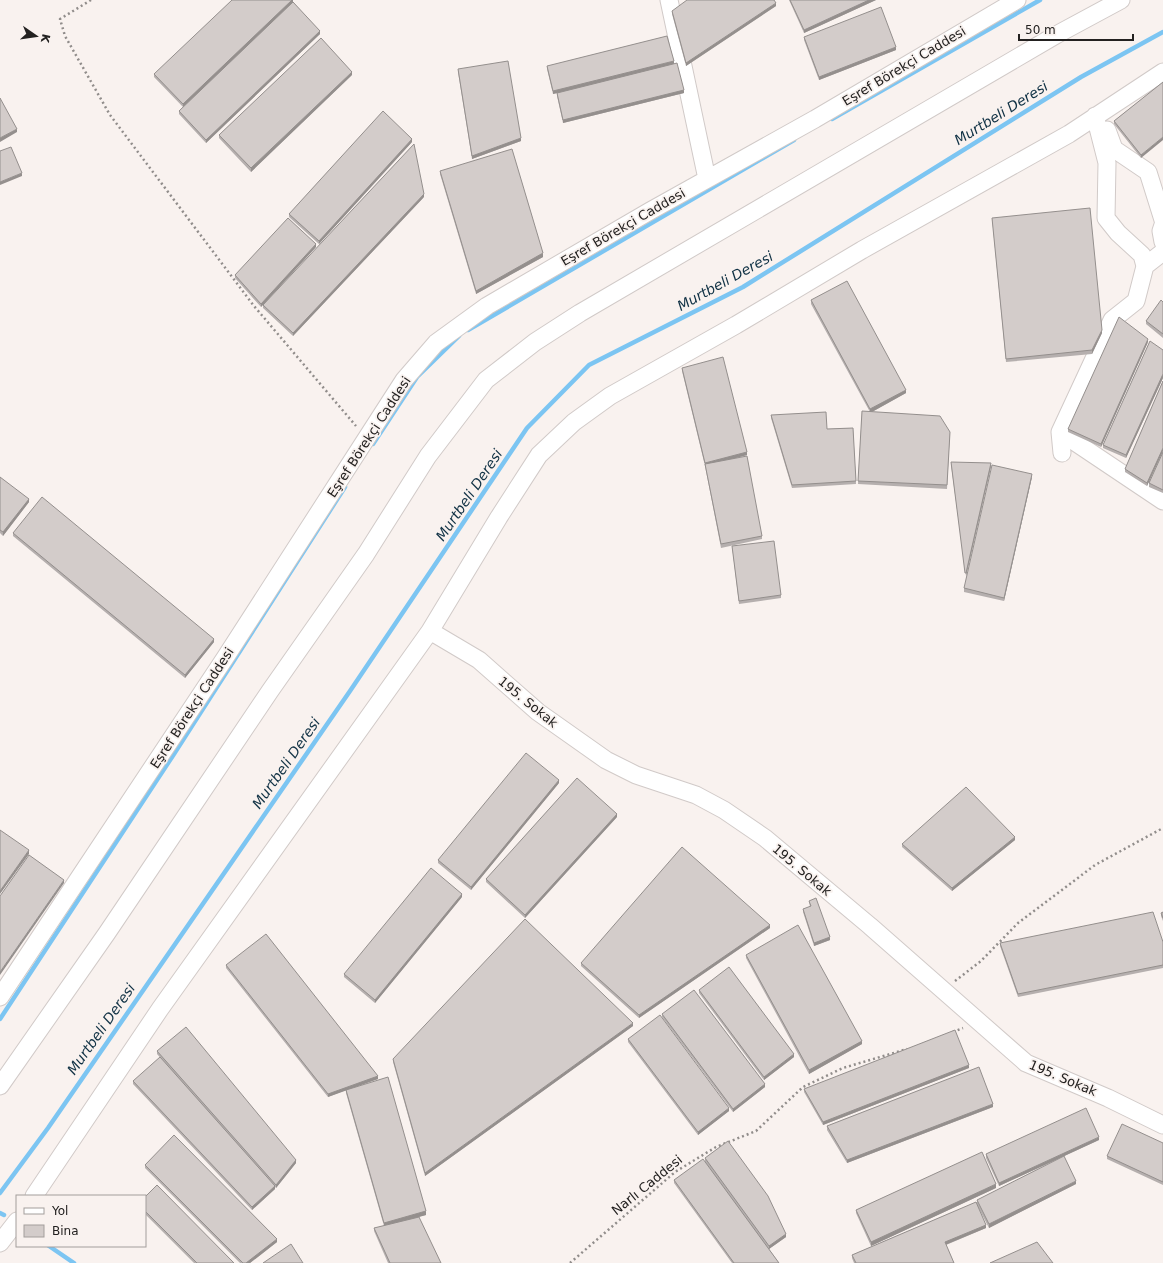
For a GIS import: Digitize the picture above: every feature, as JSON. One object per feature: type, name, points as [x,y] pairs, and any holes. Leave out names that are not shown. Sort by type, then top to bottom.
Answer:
[{"type":"street","points":[[668,0],[707,179]]},
{"type":"street","name":"Eşref Börekçi Caddesi","points":[[0,997],[225,658],[404,380],[436,344],[458,326],[487,306],[707,179],[815,119],[1017,0]]},
{"type":"street","points":[[0,1086],[366,554],[428,456],[486,380],[535,342],[580,313],[1056,35],[1121,0]]},
{"type":"street","points":[[35,1195],[160,1009],[430,631],[499,517],[539,455],[574,422],[610,396],[736,325],[862,250],[1069,134],[1163,72]]},
{"type":"street","points":[[1098,114],[1114,149],[1148,172],[1163,220]]},
{"type":"street","points":[[1062,453],[1060,432],[1112,320],[1136,301],[1145,266],[1142,256],[1118,233],[1106,218],[1107,163],[1098,114]]},
{"type":"street","points":[[1163,225],[1161,231],[1163,242]]},
{"type":"street","points":[[1145,266],[1163,252]]},
{"type":"street","points":[[1060,432],[1163,502]]},
{"type":"street","name":"195. Sokak","points":[[430,631],[479,660],[538,712],[606,760],[636,775],[696,795],[736,818],[770,843],[870,926],[1026,1063],[1108,1098],[1163,1125]]},
{"type":"street","points":[[0,1243],[16,1221]]},
{"type":"path","points":[[91,0],[60,20],[65,36],[110,115],[254,306],[367,439]]},
{"type":"path","points":[[944,990],[982,962],[1018,923],[1095,865],[1163,828]]},
{"type":"path","points":[[950,1033],[980,1022]]},
{"type":"path","name":"Narlı Caddesi","points":[[570,1263],[675,1172],[716,1147],[756,1131],[804,1087],[842,1068],[913,1046]]},
{"type":"building","points":[[232,0],[292,0],[183,104],[154,74]]},
{"type":"building","points":[[687,0],[774,0],[776,3],[686,63],[672,11]]},
{"type":"building","points":[[790,0],[869,0],[804,30]]},
{"type":"building","points":[[293,2],[320,31],[206,140],[179,111]]},
{"type":"building","points":[[881,7],[896,47],[819,77],[804,37]]},
{"type":"building","points":[[667,36],[674,61],[553,91],[547,66]]},
{"type":"building","points":[[321,38],[352,72],[251,168],[219,135]]},
{"type":"building","points":[[508,61],[521,138],[472,156],[458,69]]},
{"type":"building","points":[[677,63],[684,90],[563,120],[557,93]]},
{"type":"building","points":[[1163,82],[1163,137],[1141,155],[1114,121]]},
{"type":"building","points":[[0,98],[17,129],[0,138]]},
{"type":"building","points":[[383,111],[412,139],[319,241],[289,214]]},
{"type":"building","points":[[414,144],[424,194],[293,333],[263,305]]},
{"type":"building","points":[[11,147],[22,173],[0,182],[0,151]]},
{"type":"building","points":[[512,149],[543,253],[476,291],[440,171]]},
{"type":"building","points":[[1090,208],[1102,330],[1092,350],[1006,359],[992,218]]},
{"type":"building","points":[[288,218],[316,244],[261,304],[235,275]]},
{"type":"building","points":[[847,281],[906,390],[870,409],[811,300]]},
{"type":"building","points":[[1161,300],[1163,302],[1163,334],[1146,321]]},
{"type":"building","points":[[1119,317],[1148,339],[1101,444],[1068,429]]},
{"type":"building","points":[[1150,341],[1163,350],[1163,374],[1126,455],[1103,445]]},
{"type":"building","points":[[723,357],[747,452],[705,463],[682,368]]},
{"type":"building","points":[[1163,381],[1163,448],[1147,483],[1125,469]]},
{"type":"building","points":[[862,411],[940,416],[950,432],[947,485],[858,481]]},
{"type":"building","points":[[826,412],[827,429],[853,428],[856,481],[792,485],[771,415]]},
{"type":"building","points":[[1163,452],[1163,490],[1149,483]]},
{"type":"building","points":[[747,456],[762,536],[721,544],[705,464]]},
{"type":"building","points":[[951,462],[991,463],[966,573],[965,573]]},
{"type":"building","points":[[992,465],[1032,474],[1004,598],[964,588]]},
{"type":"building","points":[[0,477],[29,499],[3,532],[0,530]]},
{"type":"building","points":[[42,497],[214,639],[185,675],[13,533]]},
{"type":"building","points":[[774,541],[781,595],[739,601],[732,546]]},
{"type":"building","points":[[526,753],[559,780],[471,887],[438,860]]},
{"type":"building","points":[[577,778],[617,814],[525,915],[486,879]]},
{"type":"building","points":[[966,787],[1015,837],[952,888],[902,844]]},
{"type":"building","points":[[0,830],[29,850],[0,891]]},
{"type":"building","points":[[682,847],[770,925],[639,1015],[581,963]]},
{"type":"building","points":[[29,855],[64,880],[0,972],[0,896]]},
{"type":"building","points":[[431,868],[462,894],[375,1000],[344,974]]},
{"type":"building","points":[[816,898],[830,937],[814,943],[803,909],[811,906],[809,901]]},
{"type":"building","points":[[1153,912],[1163,942],[1163,965],[1018,994],[1000,943]]},
{"type":"building","points":[[525,919],[633,1023],[425,1173],[393,1059]]},
{"type":"building","points":[[798,925],[862,1041],[809,1070],[746,955]]},
{"type":"building","points":[[266,934],[378,1076],[328,1094],[226,965]]},
{"type":"building","points":[[729,967],[794,1054],[764,1077],[699,990]]},
{"type":"building","points":[[694,990],[765,1084],[733,1109],[662,1014]]},
{"type":"building","points":[[660,1015],[729,1108],[698,1132],[628,1039]]},
{"type":"building","points":[[186,1027],[296,1160],[276,1185],[157,1051]]},
{"type":"building","points":[[955,1030],[969,1065],[823,1122],[804,1089]]},
{"type":"building","points":[[160,1057],[275,1186],[252,1207],[133,1081]]},
{"type":"building","points":[[979,1067],[993,1104],[847,1160],[827,1126]]},
{"type":"building","points":[[388,1077],[426,1211],[384,1223],[346,1090]]},
{"type":"building","points":[[1086,1108],[1099,1137],[999,1183],[986,1154]]},
{"type":"building","points":[[1122,1124],[1163,1143],[1163,1182],[1107,1156]]},
{"type":"building","points":[[174,1135],[277,1239],[246,1263],[243,1263],[145,1165]]},
{"type":"building","points":[[728,1141],[768,1196],[786,1234],[769,1246],[705,1158]]},
{"type":"building","points":[[982,1152],[996,1184],[871,1242],[856,1210]]},
{"type":"building","points":[[1064,1156],[1076,1181],[989,1224],[977,1200]]},
{"type":"building","points":[[703,1159],[779,1263],[734,1263],[674,1180]]},
{"type":"building","points":[[157,1185],[234,1263],[197,1263],[146,1212],[146,1196]]},
{"type":"building","points":[[976,1202],[986,1225],[945,1242],[954,1263],[856,1263],[852,1255]]},
{"type":"building","points":[[419,1217],[441,1263],[390,1263],[374,1228]]},
{"type":"building","points":[[1037,1242],[1053,1263],[990,1263]]},
{"type":"building","points":[[291,1244],[303,1263],[263,1263]]},
{"type":"waterway","points":[[832,119],[1040,0]]},
{"type":"waterway","name":"Murtbeli Deresi","points":[[0,1193],[48,1128],[350,691],[527,428],[589,365],[743,287],[1081,77],[1163,32]]},
{"type":"waterway","points":[[468,330],[794,140]]},
{"type":"waterway","points":[[373,444],[417,377],[459,336]]},
{"type":"waterway","points":[[0,1019],[174,754],[345,487]]},
{"type":"waterway","points":[[0,1213],[4,1215]]},
{"type":"waterway","points":[[50,1247],[74,1263]]}]
